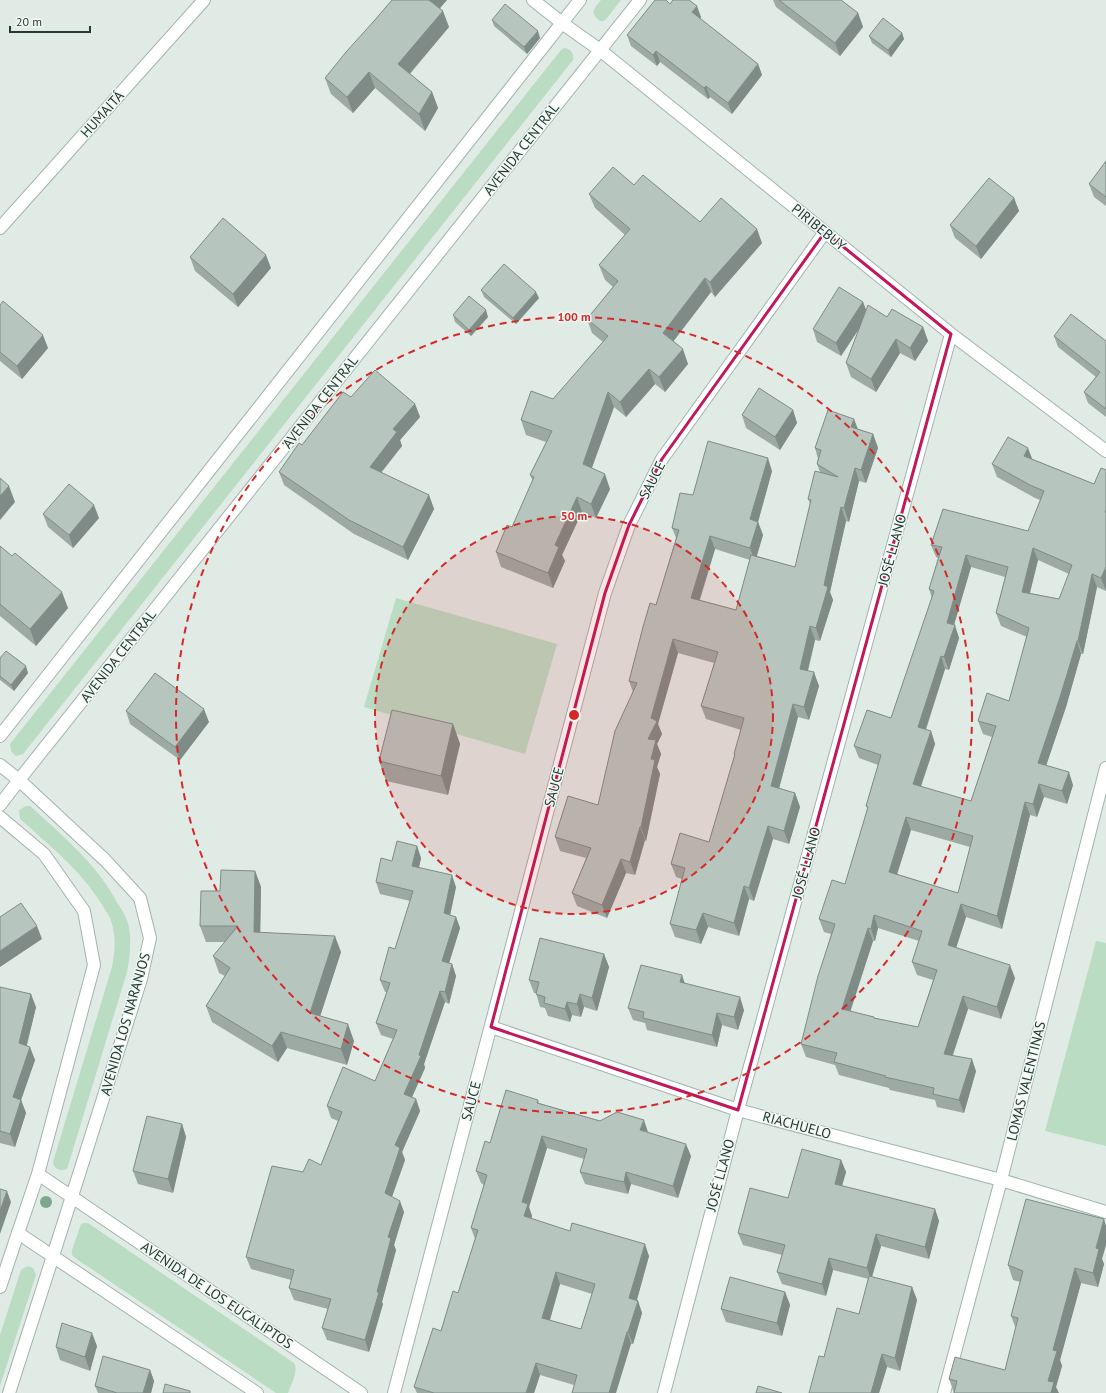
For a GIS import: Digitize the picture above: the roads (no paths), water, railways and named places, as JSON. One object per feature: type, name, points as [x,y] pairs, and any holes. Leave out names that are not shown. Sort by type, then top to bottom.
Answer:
[{"type":"street","name":"HUMAITÁ","points":[[0,228],[204,0]]},
{"type":"street","name":"PIRIBEBUY","points":[[533,0],[600,50],[951,334],[1106,451]]},
{"type":"street","points":[[0,736],[580,0]]},
{"type":"street","name":"AVENIDA CENTRAL","points":[[0,805],[640,0]]},
{"type":"street","name":"SAUCE","points":[[394,1393],[605,593],[629,525],[662,459],[825,232]]},
{"type":"street","name":"JOSÉ LLANO","points":[[664,1393],[738,1110],[951,334]]},
{"type":"street","name":"AVENIDA LOS NARANJOS","points":[[0,765],[19,780],[105,860],[140,898],[150,938],[141,979],[9,1393]]},
{"type":"street","name":"LOMAS VALENTINAS","points":[[944,1393],[1001,1180],[1106,768]]},
{"type":"street","points":[[0,817],[44,854],[84,911],[94,965],[38,1174],[0,1287]]},
{"type":"street","name":"RIACHUELO","points":[[491,1027],[738,1110],[1001,1180],[1106,1212]]},
{"type":"street","name":"AVENIDA DE LOS EUCALIPTOS","points":[[38,1174],[361,1393]]},
{"type":"street","points":[[18,1233],[257,1393]]}]
